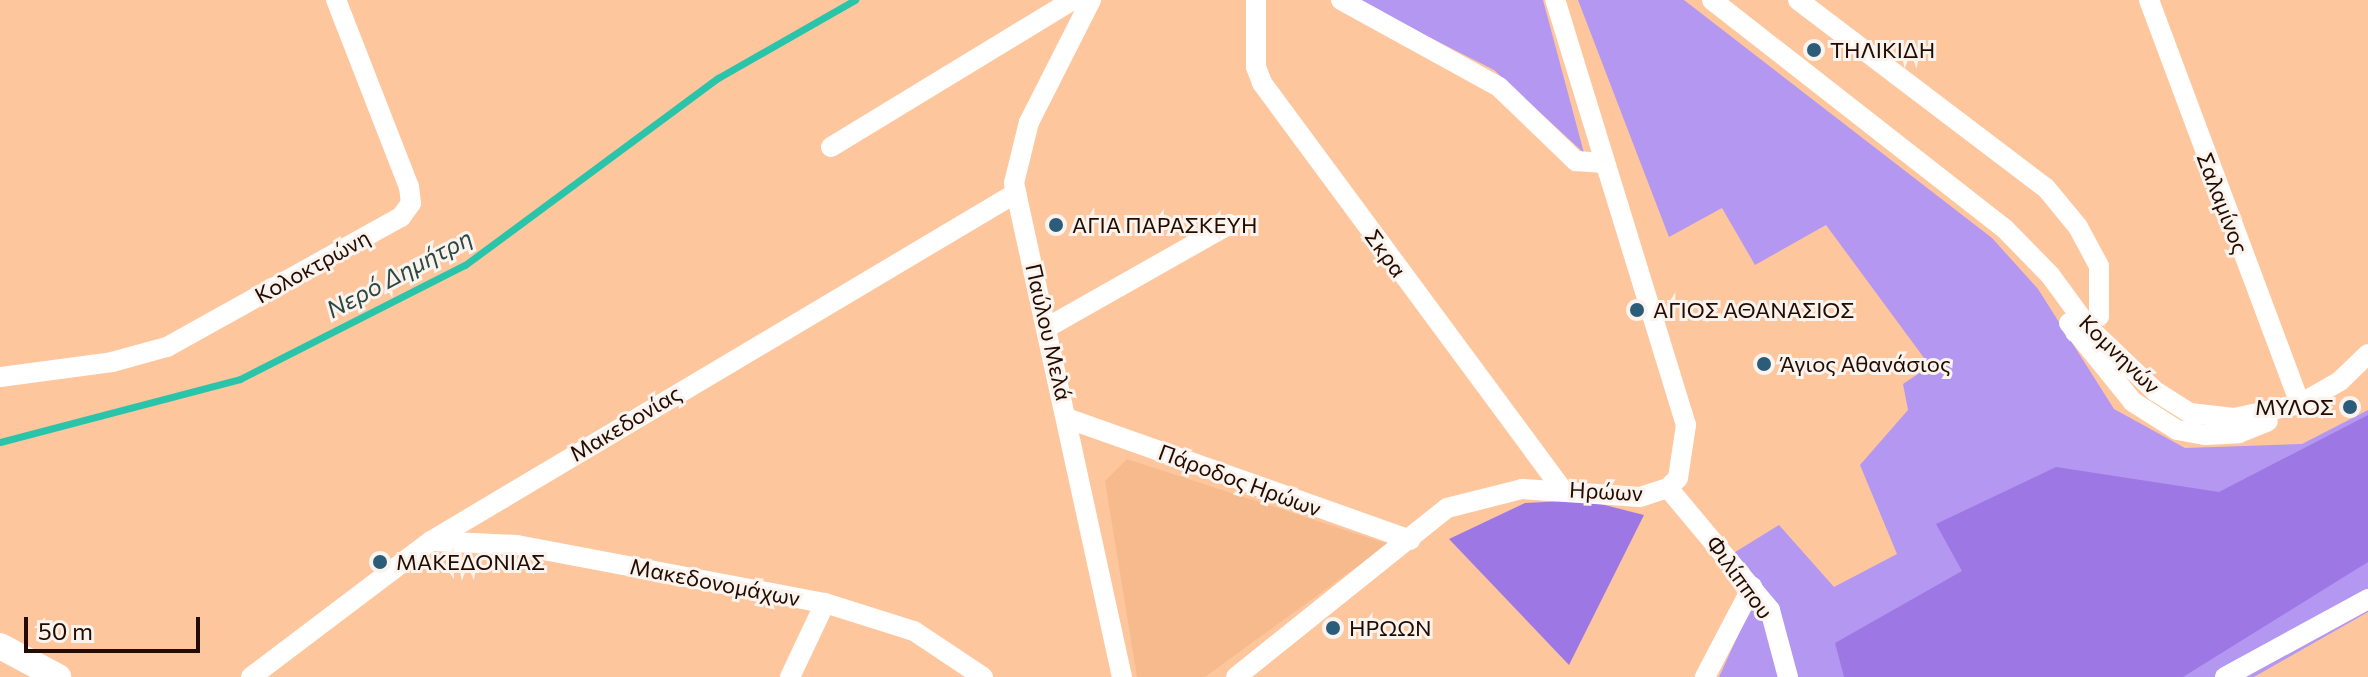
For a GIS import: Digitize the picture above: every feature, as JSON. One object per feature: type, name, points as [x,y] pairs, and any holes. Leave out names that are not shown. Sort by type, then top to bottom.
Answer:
[{"type":"street","name":"Κολοκτρώνη","points":[[0,377],[112,362],[167,347],[401,217],[411,203],[409,187],[336,0]]},
{"type":"street","points":[[831,147],[1073,0]]},
{"type":"street","name":"Παύλου Μελά","points":[[1091,0],[1021,141],[1016,193],[1069,419],[1122,677]]},
{"type":"street","name":"Σκρα","points":[[1256,0],[1256,67],[1262,83],[1562,489]]},
{"type":"street","points":[[1341,0],[1499,87],[1576,161],[1604,163]]},
{"type":"street","name":"Ηρώων","points":[[1236,677],[1447,508],[1522,489],[1562,489],[1640,497],[1668,488],[1685,454],[1686,425],[1555,0]]},
{"type":"street","name":"Κομνηνών","points":[[1712,0],[2004,228],[2082,330],[2155,391],[2190,413],[2234,418],[2300,404],[2340,381],[2368,354]]},
{"type":"street","points":[[1798,0],[2046,188],[2078,227],[2099,266],[2099,316],[2082,330]]},
{"type":"street","name":"Σαλαμίνος","points":[[2149,0],[2300,404]]},
{"type":"street","name":"Μακεδονίας","points":[[251,677],[431,541],[1016,193]]},
{"type":"street","points":[[1048,327],[1230,224]]},
{"type":"street","name":"Πάροδος Ηρώων","points":[[1069,419],[1410,540]]},
{"type":"street","name":"Φιλίππου","points":[[1668,488],[1770,610],[1788,677]]},
{"type":"street","name":"Μακεδονομάχων","points":[[431,541],[517,545],[825,603],[914,631],[983,677]]},
{"type":"street","points":[[1705,677],[1752,587]]},
{"type":"street","points":[[2225,677],[2368,599]]},
{"type":"street","points":[[790,677],[825,603]]},
{"type":"street","points":[[0,646],[58,677]]},
{"type":"shaded area","points":[[1356,0],[1543,0],[1584,153],[1494,70]]},
{"type":"shaded area","points":[[1578,0],[1684,0],[1992,238],[2038,289],[2114,409],[2185,448],[2302,444],[2368,410],[2368,612],[2254,677],[1798,677],[1793,660],[1796,677],[1719,677],[1751,607],[1732,554],[1779,525],[1834,587],[1897,554],[1860,465],[1908,410],[1903,384],[1930,366],[1826,225],[1755,265],[1722,208],[1669,237]]},
{"type":"shaded area","points":[[2368,415],[2368,562],[2183,677],[1844,677],[1835,643],[1962,571],[1936,524],[2056,467],[2219,492]]},
{"type":"shaded area","points":[[1127,459],[1388,544],[1205,677],[1137,677],[1105,481]]},
{"type":"shaded area","points":[[1585,500],[1644,515],[1569,665],[1449,539],[1525,503]]},
{"type":"waterway","name":"Νερό Δημήτρη","points":[[0,442],[240,379],[465,265],[718,78],[855,0]]},
{"type":"place","name":"ΤΗΛΙΚΙΔΗ","points":[[1814,50]]},
{"type":"place","name":"ΑΓΙΑ ΠΑΡΑΣΚΕΥΗ","points":[[1056,225]]},
{"type":"place","name":"ΑΓΙΟΣ ΑΘΑΝΑΣΙΟΣ","points":[[1637,310]]},
{"type":"place","name":"Άγιος Αθανάσιος","points":[[1764,364]]},
{"type":"place","name":"ΜΥΛΟΣ","points":[[2350,407]]},
{"type":"place","name":"ΜΑΚΕΔΟΝΙΑΣ","points":[[380,562]]},
{"type":"place","name":"ΗΡΩΩΝ","points":[[1333,628]]}]
